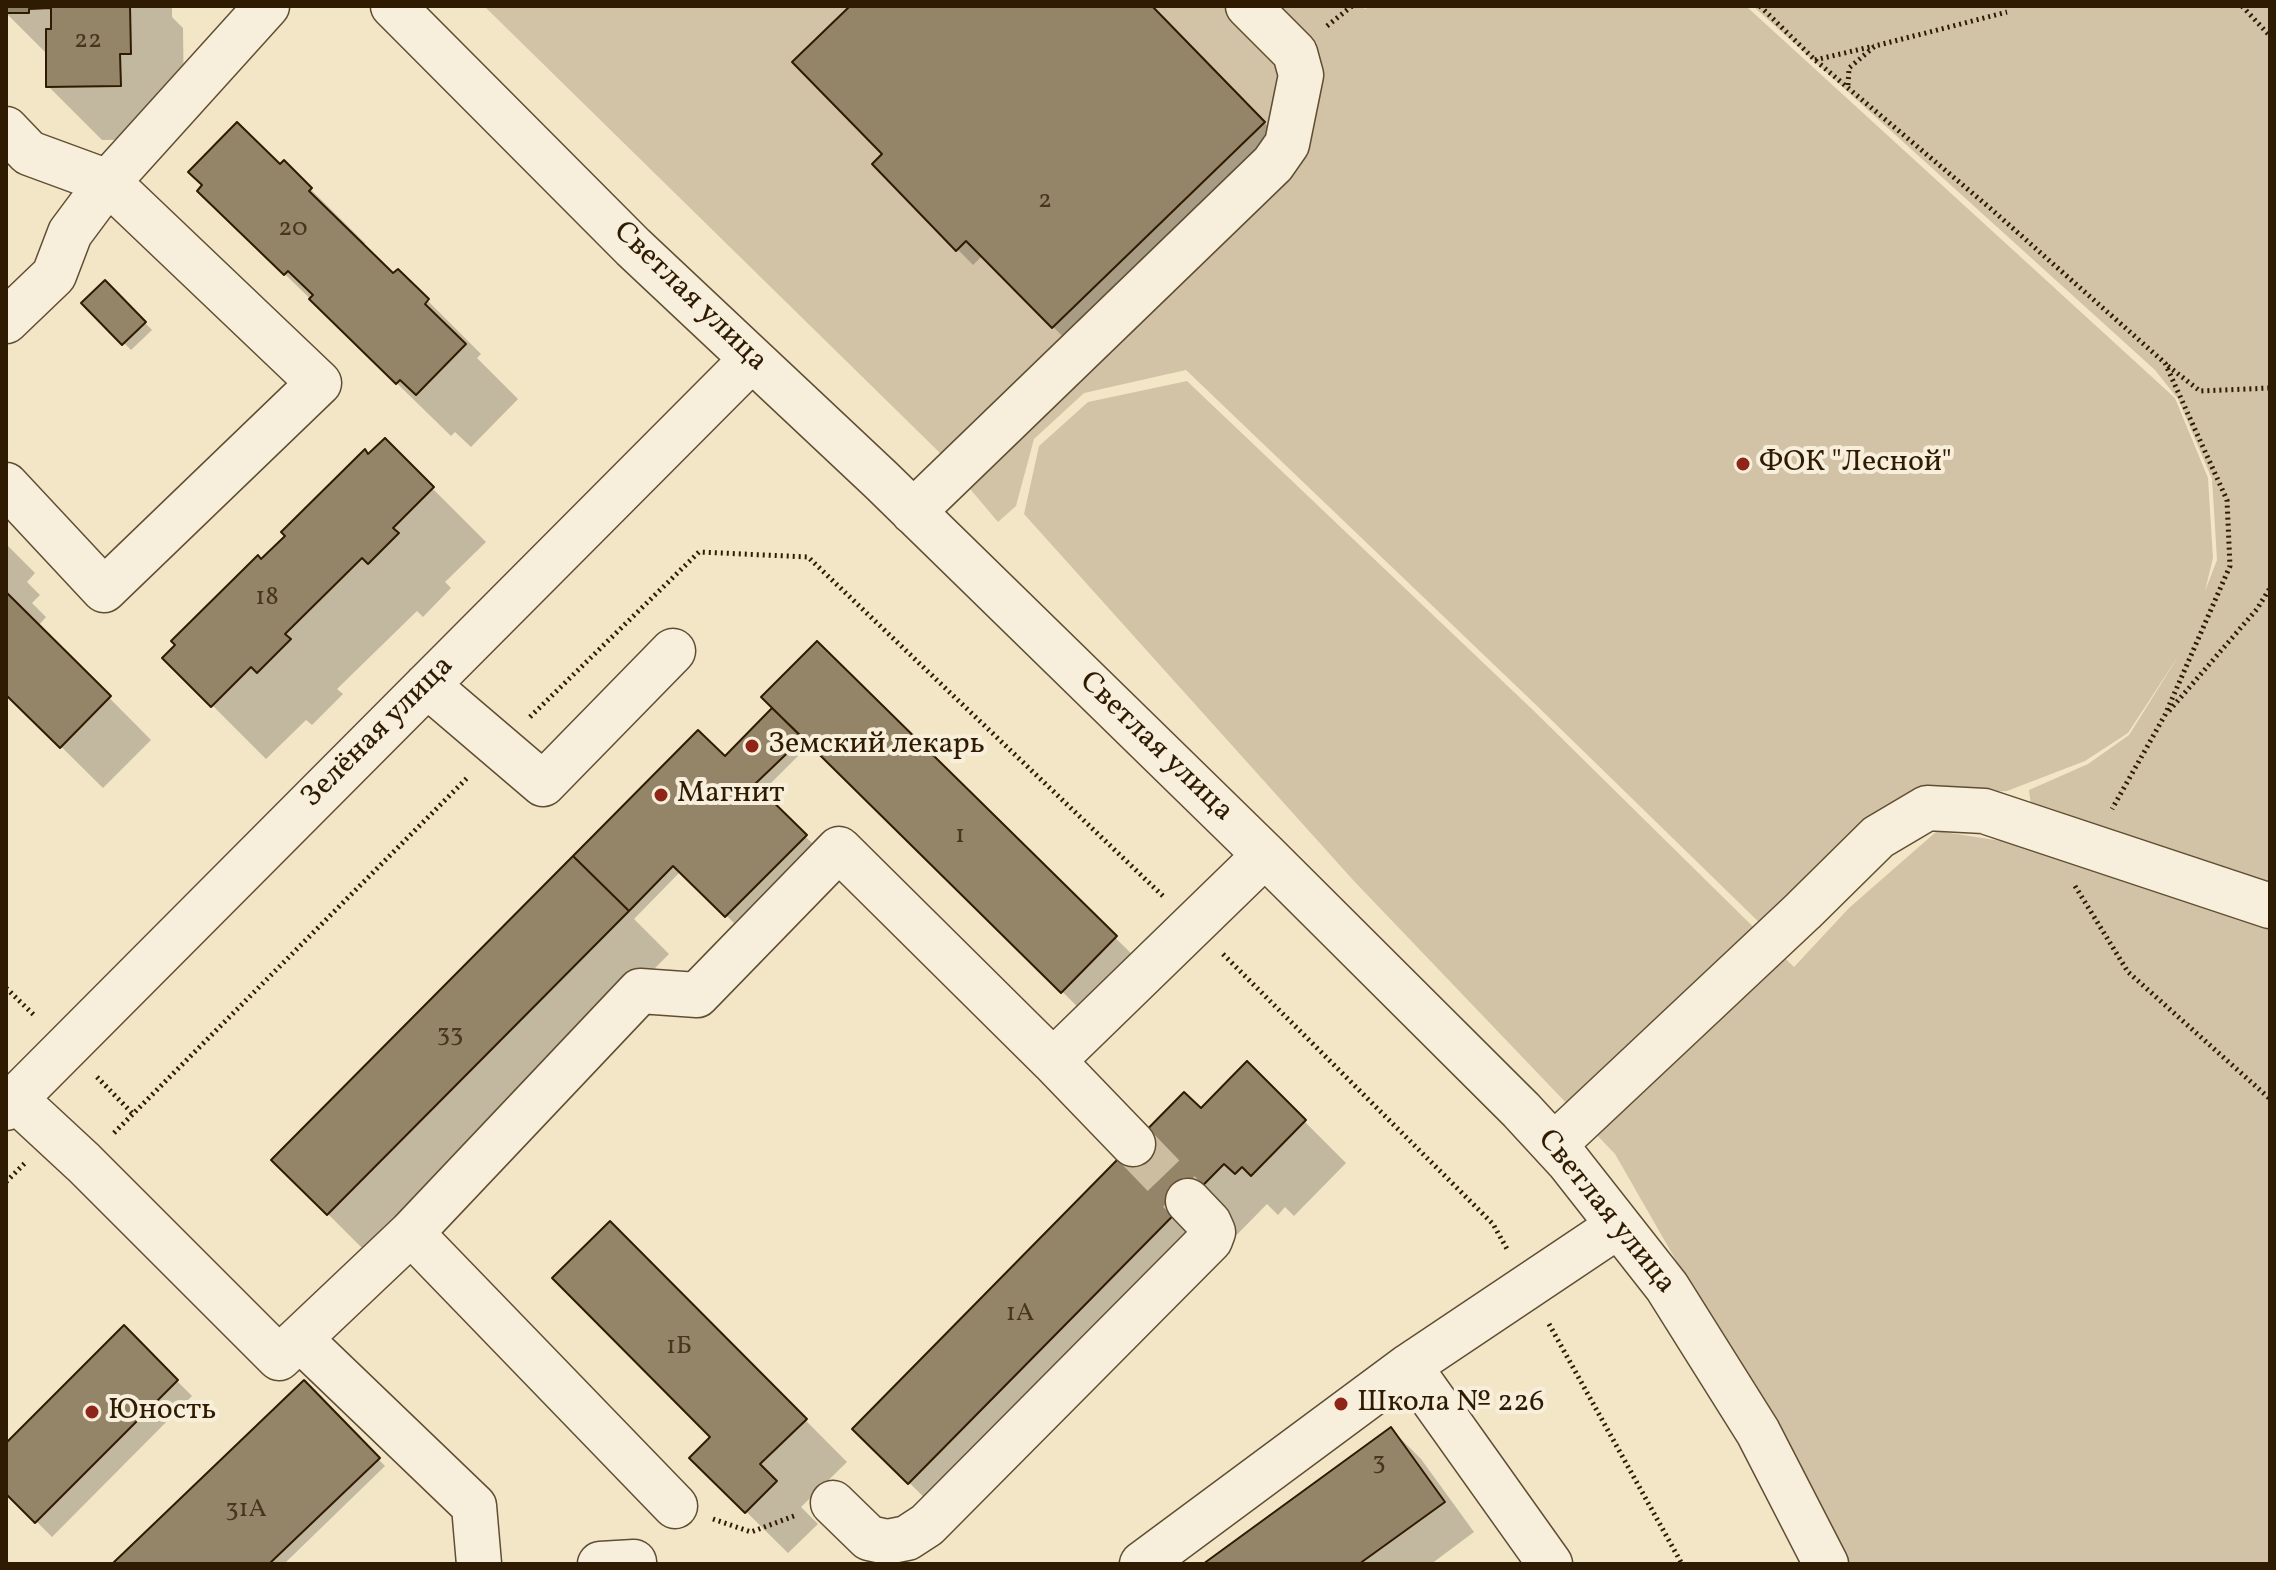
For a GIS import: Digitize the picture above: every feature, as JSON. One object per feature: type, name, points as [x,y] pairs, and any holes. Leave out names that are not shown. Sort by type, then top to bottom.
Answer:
[{"type":"street","points":[[6,321],[54,275],[70,233],[108,182],[267,6]]},
{"type":"street","name":"Светлая улица","points":[[393,6],[633,247],[913,512],[1265,855],[1554,1145],[1667,1287],[1758,1432],[1826,1564]]},
{"type":"street","points":[[913,512],[1273,164],[1287,144],[1301,75],[1295,53],[1248,6]]},
{"type":"street","points":[[6,129],[29,153],[108,182],[319,383],[104,590],[6,485]]},
{"type":"street","name":"Зелёная улица","points":[[10,1104],[752,359]]},
{"type":"street","points":[[427,685],[543,784],[673,651]]},
{"type":"street","points":[[1554,1145],[1878,837],[1927,808],[1984,811],[2270,906]]},
{"type":"street","points":[[10,1104],[84,1163],[279,1358],[411,1233],[640,991],[697,995],[839,849],[1133,1144]]},
{"type":"street","points":[[1053,1061],[1265,855]]},
{"type":"street","points":[[833,1503],[869,1538],[887,1542],[907,1538],[927,1525],[1210,1240],[1213,1232],[1209,1223],[1188,1201]]},
{"type":"street","points":[[1142,1564],[1409,1366],[1618,1226]]},
{"type":"street","points":[[411,1233],[675,1506]]},
{"type":"street","points":[[300,1339],[474,1506],[479,1564]]},
{"type":"street","points":[[1409,1366],[1550,1564]]},
{"type":"street","points":[[600,1564],[634,1564]]},
{"type":"path","points":[[1760,6],[1815,60],[2200,391],[2270,388]]},
{"type":"path","points":[[2242,6],[2270,36]]},
{"type":"path","points":[[1815,60],[2007,12]]},
{"type":"path","points":[[1848,86],[1849,68],[1875,46]]},
{"type":"path","points":[[2165,363],[2227,500],[2230,566],[2165,715],[2089,846],[2074,885],[2128,972],[2270,1099]]},
{"type":"path","points":[[6,1182],[26,1162],[84,1163],[499,746],[699,552],[808,557],[1193,924],[1493,1224],[1682,1564]]},
{"type":"path","points":[[2165,715],[2257,609],[2270,588]]},
{"type":"path","points":[[675,1506],[751,1532],[833,1503]]},
{"type":"shaded area","points":[[484,6],[1361,6],[1365,9],[1369,6],[1746,6],[2175,398],[2208,478],[2213,558],[2205,591],[2217,560],[2212,479],[2178,399],[2155,370],[1753,6],[2270,6],[2270,1564],[1850,1564],[1615,1154],[1353,880],[1024,514],[1039,446],[1088,402],[1187,381],[1535,712],[1794,967],[1849,908],[1937,831],[2002,841],[2032,814],[2029,790],[2088,764],[2129,735],[2181,652],[2128,733],[2085,761],[2007,791],[1906,795],[1768,931],[1186,370],[1084,393],[1034,439],[1016,506],[998,522],[938,451]]},
{"type":"building","points":[[6,6],[130,6],[131,54],[120,54],[121,86],[46,87],[46,29],[51,29],[51,8],[29,9],[29,13],[6,13]]},
{"type":"building","points":[[850,6],[1152,6],[1265,122],[1052,328],[966,241],[956,251],[872,164],[882,154],[792,62]]},
{"type":"building","points":[[237,122],[280,164],[284,160],[312,188],[309,191],[393,273],[398,269],[429,299],[425,304],[466,344],[416,395],[400,380],[396,384],[309,299],[313,295],[288,271],[284,275],[197,191],[202,185],[188,172]]},
{"type":"building","points":[[105,280],[146,322],[122,345],[81,303]]},
{"type":"building","points":[[385,438],[434,487],[393,528],[399,533],[368,564],[362,558],[285,634],[291,639],[257,673],[251,667],[211,707],[162,658],[175,645],[171,641],[258,555],[261,559],[285,536],[281,532],[365,449],[368,454]]},
{"type":"building","points":[[6,592],[111,696],[60,748],[6,695]]},
{"type":"building","points":[[817,641],[1117,936],[1061,993],[761,697]]},
{"type":"building","points":[[772,708],[803,738],[755,784],[807,835],[725,917],[673,866],[629,911],[573,856],[698,730],[725,756]]},
{"type":"building","points":[[573,856],[629,911],[327,1215],[271,1160]]},
{"type":"building","points":[[1247,1061],[1306,1120],[1251,1176],[1242,1167],[1235,1174],[1224,1164],[908,1484],[852,1429],[1184,1092],[1201,1108]]},
{"type":"building","points":[[610,1221],[807,1419],[760,1464],[777,1481],[745,1513],[689,1458],[710,1437],[552,1278]]},
{"type":"building","name":"Юность","points":[[124,1325],[178,1380],[35,1523],[6,1494],[6,1443]]},
{"type":"building","points":[[304,1380],[380,1458],[269,1564],[112,1564]]},
{"type":"building","points":[[1391,1427],[1445,1502],[1359,1564],[1203,1564]]},
{"type":"tunnel","points":[[1133,1144],[1188,1201]]},
{"type":"place","name":"ФОК \"Лесной\"","points":[[1743,464]]},
{"type":"place","name":"Земский лекарь","points":[[752,746]]},
{"type":"place","name":"Магнит","points":[[661,795]]},
{"type":"place","name":"Школа № 226","points":[[1341,1404]]},
{"type":"place","name":"Юность","points":[[92,1412]]}]
